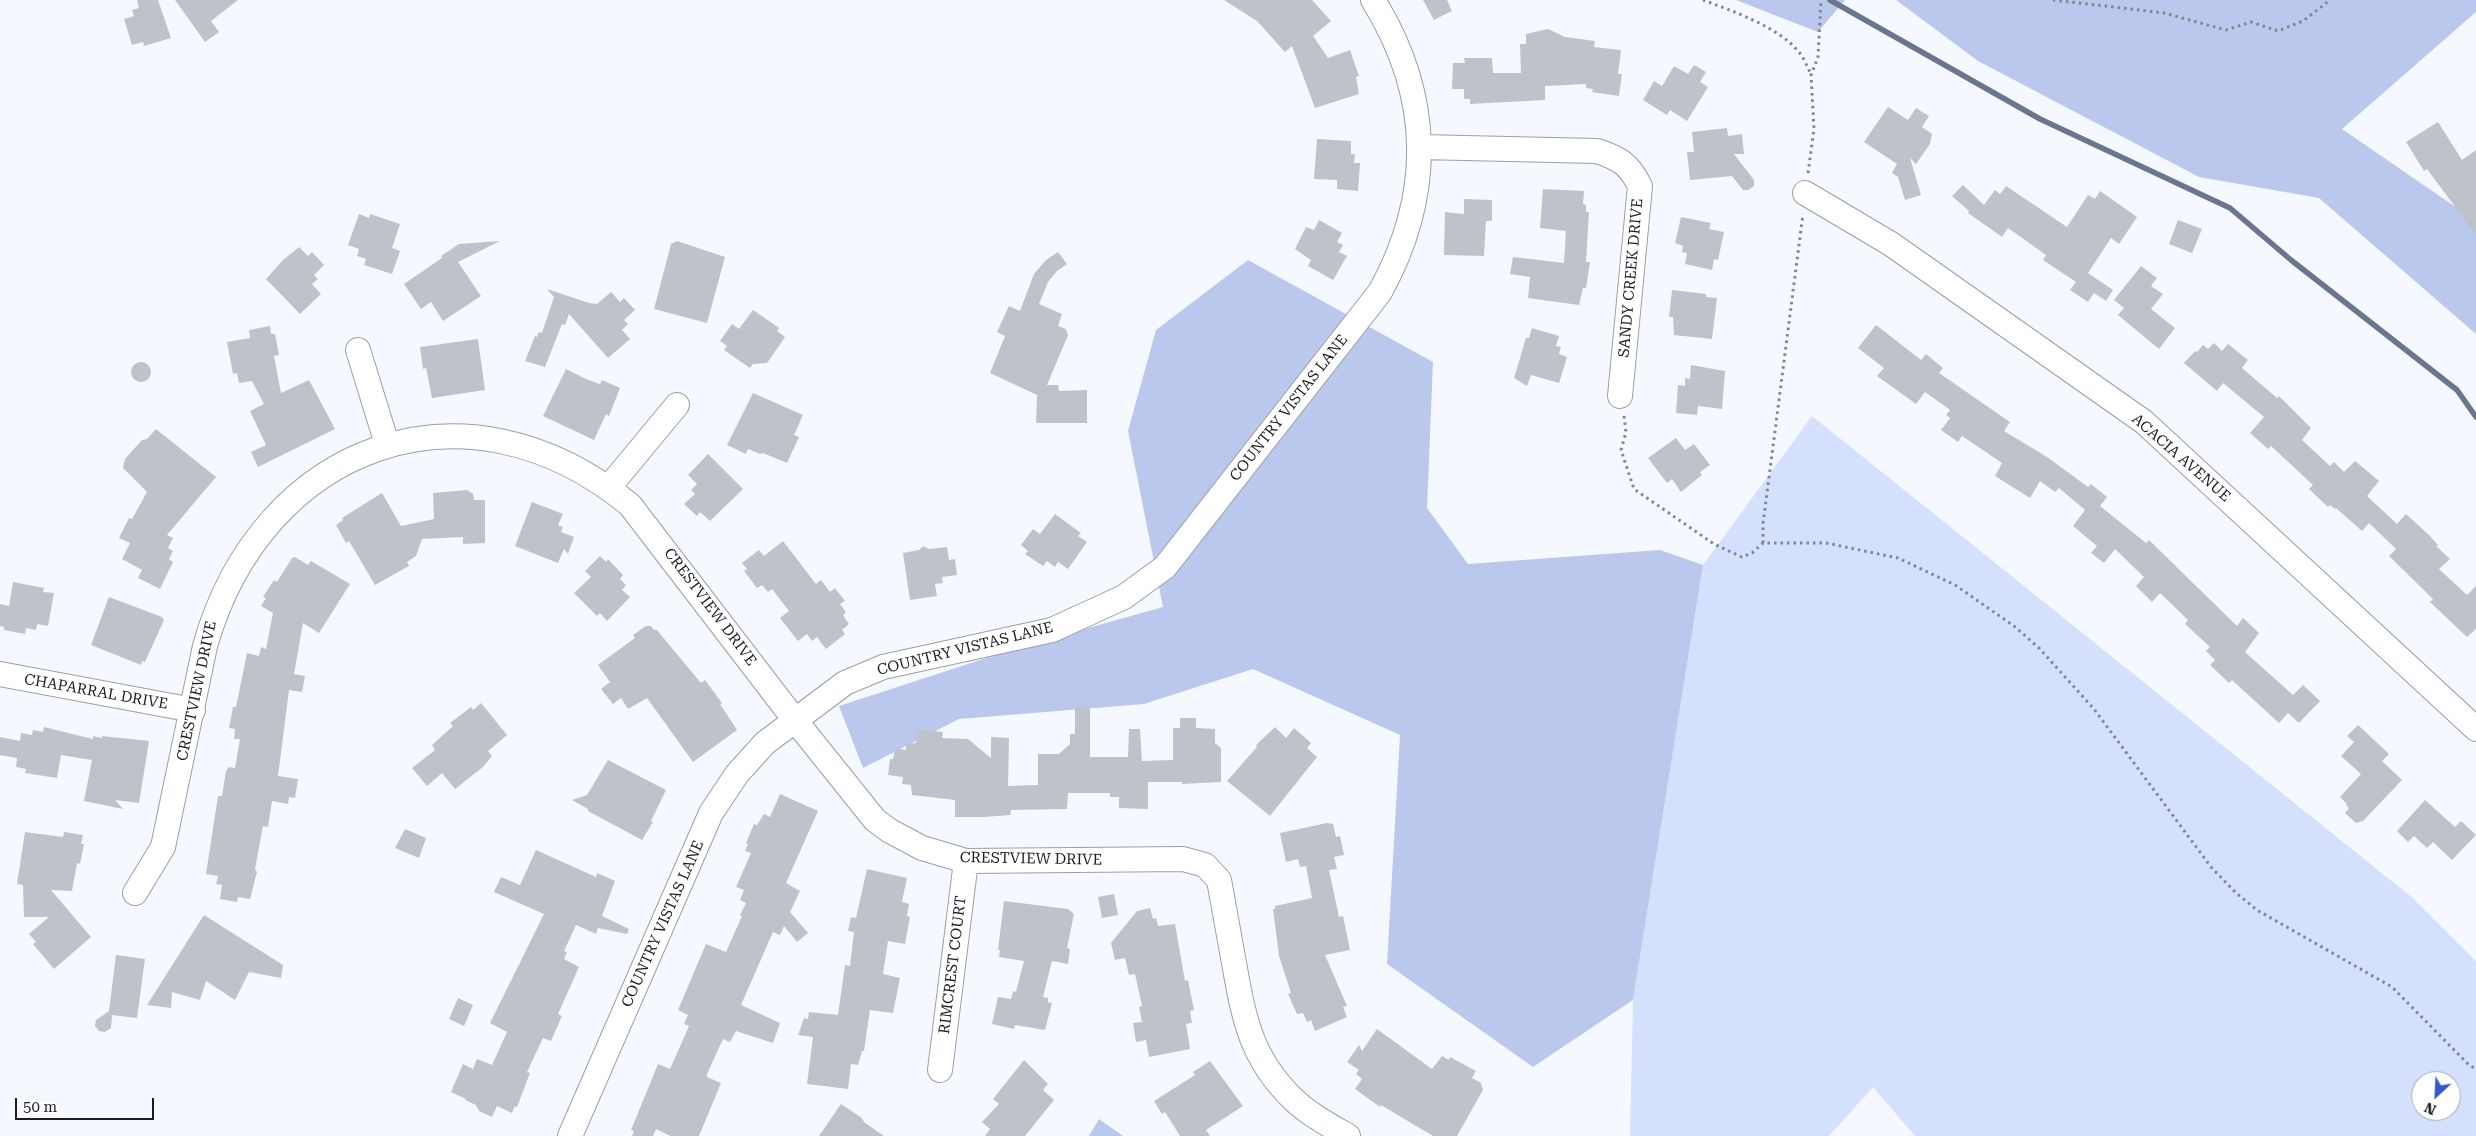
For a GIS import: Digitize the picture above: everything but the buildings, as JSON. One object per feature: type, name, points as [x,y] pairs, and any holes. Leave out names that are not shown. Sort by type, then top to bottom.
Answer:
[{"type":"street","name":"COUNTRY VISTAS LANE","points":[[570,1136],[712,813],[723,793],[752,756],[794,719],[845,683],[883,667],[1052,630],[1124,597],[1165,566],[1380,292],[1399,254],[1410,222],[1417,189],[1420,147],[1413,94],[1406,68],[1393,36],[1373,0]]},
{"type":"street","name":"SANDY CREEK DRIVE","points":[[1420,147],[1597,151],[1617,157],[1634,174],[1640,186],[1620,396]]},
{"type":"street","name":"ACACIA AVENUE","points":[[1805,193],[1891,244],[2144,422],[2476,729]]},
{"type":"street","points":[[358,350],[387,444]]},
{"type":"street","points":[[609,487],[677,405]]},
{"type":"street","name":"CRESTVIEW DRIVE","points":[[136,893],[163,847],[212,618],[237,567],[258,536],[290,501],[312,484],[353,459],[387,444],[456,436],[501,441],[547,454],[589,474],[630,504],[794,719],[875,820],[890,831],[922,848],[966,861],[1183,859],[1205,865],[1219,880],[1242,1012],[1260,1057],[1270,1073],[1295,1101],[1316,1117],[1348,1136]]},
{"type":"street","name":"CHAPARRAL DRIVE","points":[[0,674],[193,710]]},
{"type":"street","name":"RIMCREST COURT","points":[[940,1070],[966,861]]},
{"type":"path","points":[[1703,0],[1734,12],[1783,37],[1799,52],[1811,75],[1814,129],[1763,524],[1764,543]]},
{"type":"path","points":[[1811,75],[1818,57],[1821,0]]},
{"type":"path","points":[[2053,0],[2164,13],[2226,30],[2251,22],[2278,31],[2302,21],[2330,0]]},
{"type":"path","points":[[1620,396],[1626,432],[1621,450],[1634,489],[1698,534],[1742,557],[1752,553],[1764,543],[1826,543],[1898,558],[1955,585],[2014,626],[2039,648],[2094,709],[2211,868],[2236,893],[2258,910],[2392,987],[2469,1065],[2476,1069]]},
{"type":"shaded area","points":[[1736,0],[1845,0],[1818,32]]},
{"type":"shaded area","points":[[1896,0],[2476,0],[2476,12],[2342,129],[2476,221],[2476,334],[2319,198],[2199,177],[1978,61]]},
{"type":"shaded area","points":[[1248,260],[1433,362],[1427,508],[1468,564],[1660,550],[1703,565],[1633,1000],[1533,1067],[1387,964],[1400,735],[1253,669],[1144,704],[959,719],[863,768],[839,706],[1017,648],[1163,607],[1128,431],[1156,330]]},
{"type":"shaded area","points":[[1812,416],[2414,899],[2476,961],[2476,1136],[1915,1136],[1873,1087],[1829,1136],[1630,1136],[1633,1000],[1703,565]]},
{"type":"shaded area","points":[[1099,1119],[1123,1136],[1089,1136]]},
{"type":"waterway","points":[[1830,0],[2040,119],[2230,208],[2291,260],[2457,390],[2476,417]]}]
